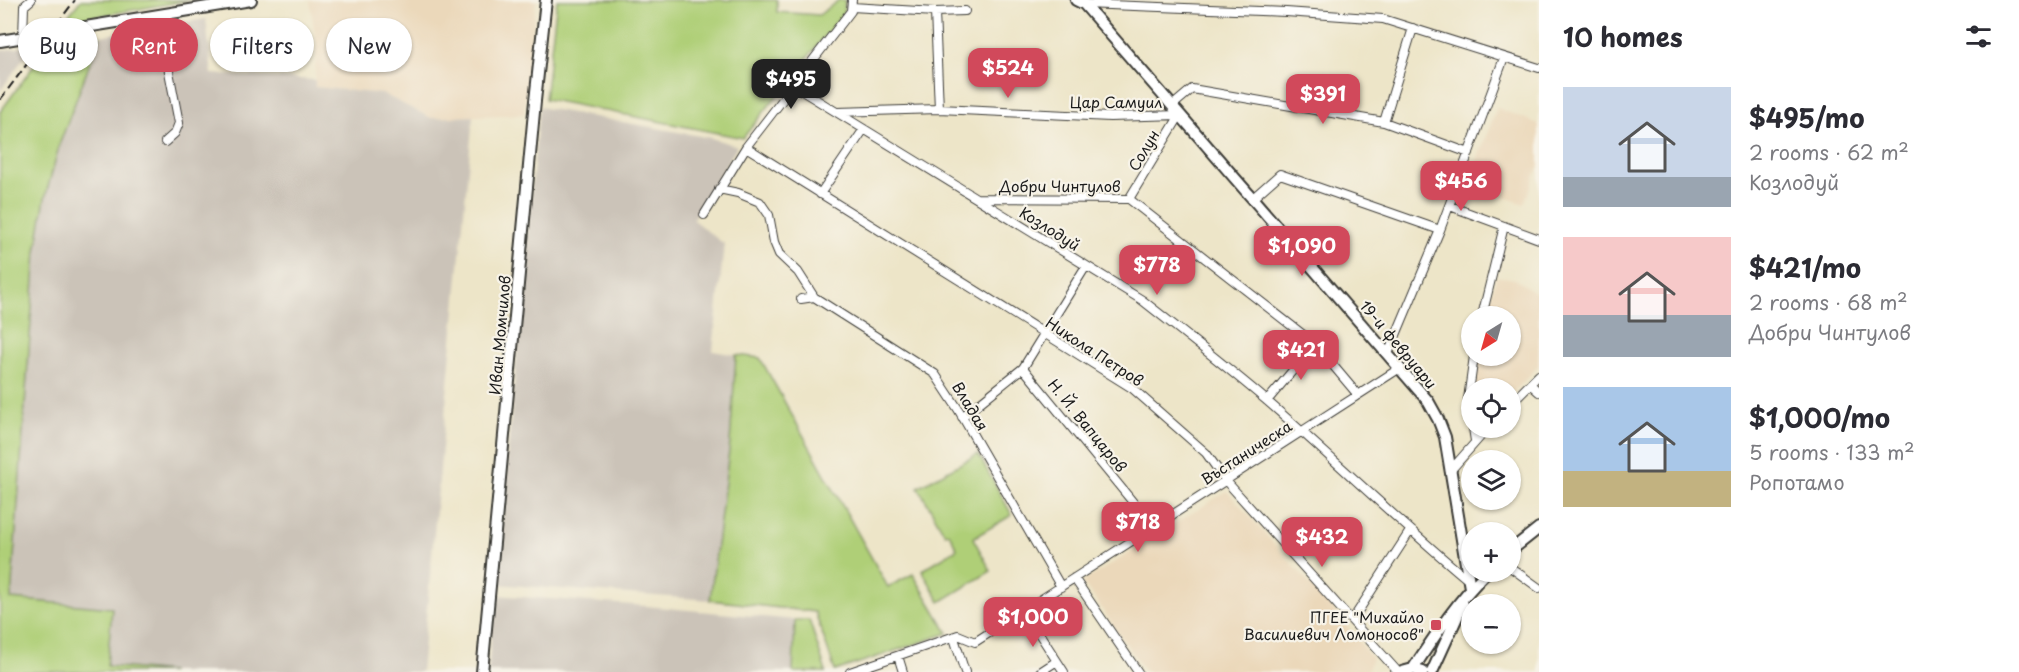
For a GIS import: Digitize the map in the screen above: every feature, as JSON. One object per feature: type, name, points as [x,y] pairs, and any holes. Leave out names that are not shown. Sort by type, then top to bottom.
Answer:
[{"type":"street","points":[[23,18],[24,6],[31,0]]},
{"type":"street","points":[[98,25],[251,0]]},
{"type":"street","name":"Иван Момчилов","points":[[483,672],[546,0]]},
{"type":"street","points":[[1080,2],[1383,19],[1539,68]]},
{"type":"street","name":"19-и февруари","points":[[1080,2],[1428,401],[1438,419],[1444,437],[1469,584]]},
{"type":"street","points":[[704,215],[746,147],[851,11],[852,4],[935,12],[965,10]]},
{"type":"street","points":[[935,12],[939,109]]},
{"type":"street","points":[[158,15],[179,123],[175,133],[165,142]]},
{"type":"street","points":[[1384,122],[1413,28]]},
{"type":"street","points":[[0,41],[18,39]]},
{"type":"street","points":[[1388,354],[1450,206],[1504,58]]},
{"type":"street","name":"Козлодуй","points":[[794,86],[1142,300],[1267,401],[1469,584]]},
{"type":"street","name":"Цар Самуил","points":[[1172,106],[1192,89],[1384,122],[1469,153]]},
{"type":"street","name":"Цар Самуил","points":[[837,112],[939,109],[1110,117],[1180,115]]},
{"type":"street","name":"Солун","points":[[1129,199],[1180,115]]},
{"type":"street","points":[[820,194],[864,129]]},
{"type":"street","name":"Никола Петров","points":[[746,147],[1132,388],[1206,453],[1226,481],[1353,619],[1409,671]]},
{"type":"street","points":[[1253,198],[1280,174],[1440,230]]},
{"type":"street","points":[[719,189],[738,193],[760,202],[769,215],[774,242],[779,254],[798,272],[814,297],[801,299]]},
{"type":"street","name":"Добри Чинтулов","points":[[977,198],[1129,199],[1315,344],[1358,395]]},
{"type":"street","points":[[1450,206],[1539,239]]},
{"type":"street","points":[[1484,306],[1504,226]]},
{"type":"street","points":[[962,417],[1023,368],[1086,266]]},
{"type":"street","name":"Владая","points":[[814,297],[935,375],[1061,586]]},
{"type":"street","points":[[1267,401],[1315,344]]},
{"type":"street","name":"Н. Й. Вапцаров","points":[[1023,368],[1154,528]]},
{"type":"street","name":"Въстаническа","points":[[850,672],[958,635],[975,642],[1400,368]]},
{"type":"street","points":[[1521,393],[1539,375]]},
{"type":"street","points":[[1530,384],[1539,392]]},
{"type":"street","points":[[1450,471],[1478,438]]},
{"type":"street","points":[[1521,542],[1539,528]]},
{"type":"street","points":[[1353,619],[1410,531]]},
{"type":"street","points":[[1521,575],[1539,588]]},
{"type":"street","points":[[1074,578],[1138,672]]},
{"type":"street","points":[[1409,671],[1472,582]]},
{"type":"street","points":[[1437,670],[1469,584]]},
{"type":"street","points":[[1024,610],[1064,672]]},
{"type":"street","points":[[954,638],[965,672]]},
{"type":"street","points":[[898,656],[903,672]]},
{"type":"street","points":[[1040,672],[1057,661]]},
{"type":"shaded area","points":[[536,0],[524,114],[431,118],[383,94],[315,87],[316,41],[310,1]]},
{"type":"shaded area","points":[[206,19],[212,74],[315,80],[315,87],[383,94],[431,118],[473,116],[421,672],[172,672],[107,666],[11,599],[36,252],[45,198],[60,143],[87,72],[98,72],[100,36],[110,34],[110,72],[198,72],[198,20]]},
{"type":"shaded area","points":[[18,48],[18,66],[0,91],[0,51]]},
{"type":"shaded area","points":[[539,107],[711,138],[737,146],[693,220],[724,244],[713,351],[736,355],[730,443],[710,600],[496,584]]},
{"type":"shaded area","points":[[1497,108],[1539,124],[1539,165],[1524,204],[1468,184]]},
{"type":"shaded area","points":[[1496,276],[1515,279],[1539,295],[1539,365],[1521,384],[1521,378],[1476,378],[1477,366],[1521,366],[1521,306],[1489,306]]},
{"type":"shaded area","points":[[1227,491],[1343,621],[1372,658],[1368,670],[1360,672],[1146,672],[1083,582]]},
{"type":"shaded area","points":[[495,595],[795,620],[793,672],[488,672]]},
{"type":"green space","points":[[81,0],[191,0],[86,18],[66,18]]},
{"type":"green space","points":[[557,0],[777,0],[777,12],[819,15],[839,0],[845,0],[844,12],[743,138],[545,99]]},
{"type":"green space","points":[[29,72],[87,72],[60,143],[45,198],[36,252],[11,599],[112,608],[107,666],[172,672],[0,672],[0,112]]},
{"type":"green space","points":[[736,355],[760,358],[888,587],[913,574],[948,633],[835,671],[815,612],[710,600],[730,443]]},
{"type":"green space","points":[[978,454],[1012,515],[973,538],[991,571],[940,602],[922,570],[957,549],[949,533],[945,534],[918,487]]},
{"type":"green space","points":[[795,620],[809,620],[826,672],[793,672]]},
{"type":"railway","points":[[0,100],[75,0]]},
{"type":"place","name":"ПГЕЕ \"Михайло Василиевич Ломоносов\"","points":[[1436,625]]}]
